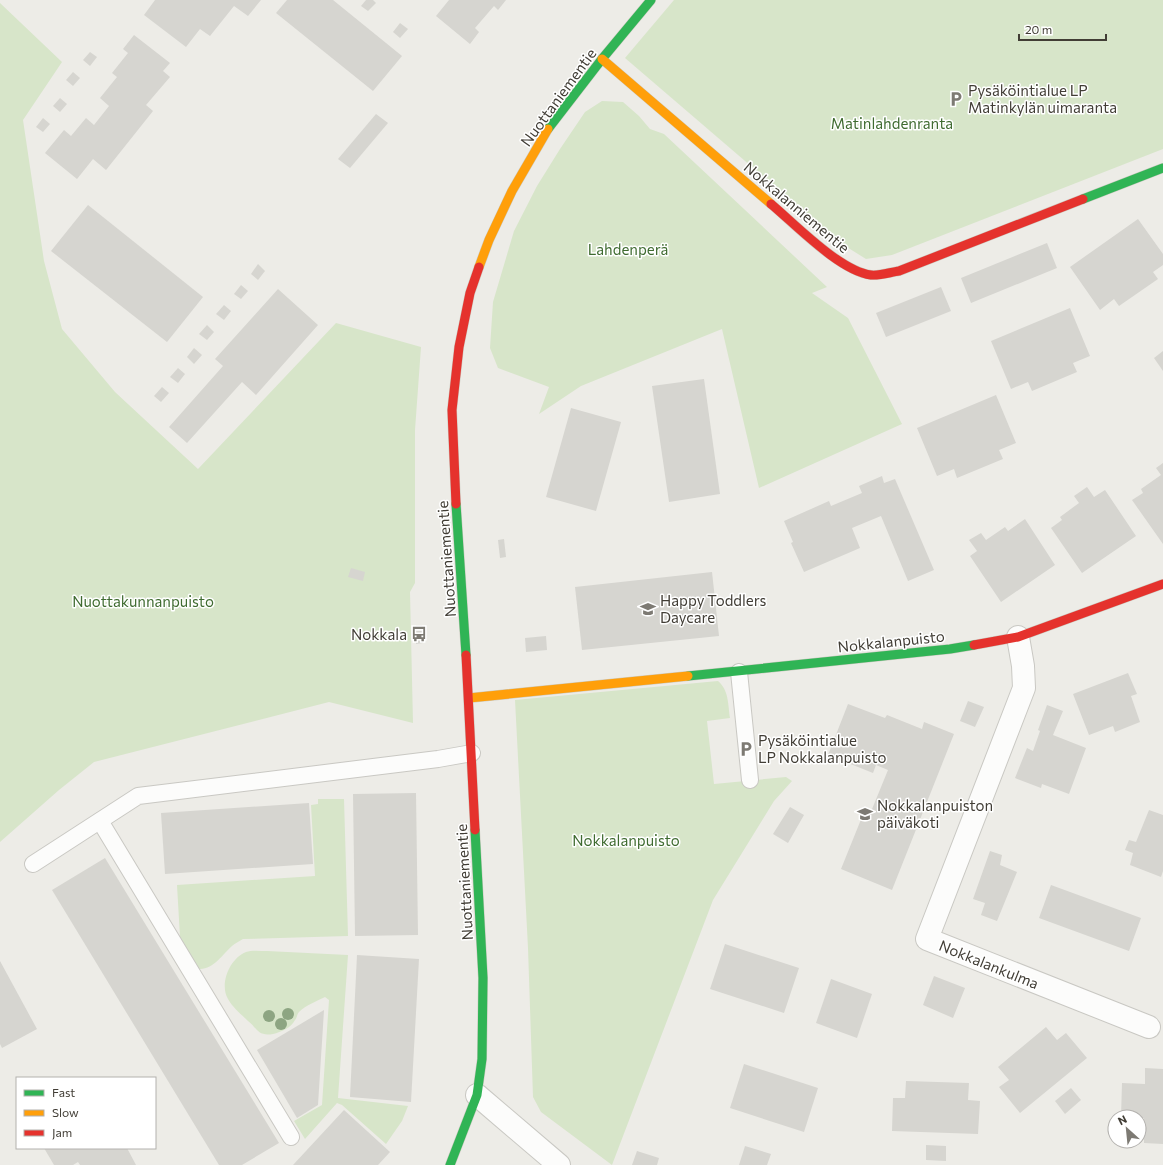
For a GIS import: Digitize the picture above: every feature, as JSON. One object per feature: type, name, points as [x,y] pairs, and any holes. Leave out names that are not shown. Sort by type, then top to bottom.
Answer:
[{"type":"street","name":"Nuottaniementie","points":[[450,1165],[477,1095],[482,1059],[483,978],[469,698],[454,468],[452,410],[460,339],[470,293],[490,240],[512,191],[544,134],[602,59],[651,0]]},
{"type":"street","name":"Nokkalanniementie","points":[[602,59],[828,252],[849,268],[872,275],[899,271],[1163,168]]},
{"type":"street","name":"Nokkalanpuisto","points":[[469,698],[739,672],[950,649],[1018,637],[1163,584]]},
{"type":"street","name":"Nokkalankulma","points":[[1018,637],[1023,666],[1024,688],[927,939],[1149,1027]]},
{"type":"street","points":[[477,1095],[559,1165]]},
{"type":"lane","points":[[739,672],[750,780]]},
{"type":"lane","points":[[33,864],[138,796],[438,759],[472,753]]},
{"type":"lane","points":[[100,821],[291,1137]]},
{"type":"green space","name":"Matinlahdenranta","points":[[674,0],[1163,0],[1163,149],[892,255],[866,259],[842,244],[625,58]]},
{"type":"green space","name":"Nuottakunnanpuisto","points":[[0,3],[62,62],[23,120],[44,261],[62,329],[115,392],[198,469],[336,323],[421,347],[415,430],[415,583],[410,592],[413,723],[329,702],[94,762],[59,790],[0,842]]},
{"type":"green space","name":"Lahdenperä","points":[[602,101],[623,102],[639,116],[650,129],[664,134],[827,287],[812,293],[848,318],[902,424],[759,488],[722,329],[581,386],[539,414],[549,387],[498,368],[490,348],[493,302],[514,231],[537,186],[585,112]]},
{"type":"green space","name":"Nokkalanpuisto","points":[[718,681],[726,693],[730,718],[707,721],[714,784],[786,777],[792,781],[774,801],[713,900],[612,1165],[541,1112],[533,1097],[528,948],[515,700]]},
{"type":"green space","points":[[318,799],[344,799],[348,936],[243,939],[233,945],[209,967],[199,969],[194,964],[180,937],[177,885],[315,876],[311,805],[318,804]]},
{"type":"green space","points":[[250,951],[348,955],[338,1098],[408,1106],[402,1121],[386,1144],[342,1105],[337,1103],[305,1139],[294,1121],[322,1105],[329,1000],[325,997],[305,1007],[298,1013],[296,1019],[291,1025],[282,1031],[268,1035],[258,1031],[237,1011],[230,1002],[225,986],[228,972],[235,960],[240,955]]},
{"type":"building","points":[[155,0],[261,0],[248,16],[234,6],[210,36],[200,29],[186,47],[144,15]]},
{"type":"building","points":[[287,0],[333,0],[402,56],[373,91],[276,13]]},
{"type":"building","points":[[366,0],[373,0],[376,3],[368,11],[361,6]]},
{"type":"building","points":[[449,0],[506,0],[498,10],[494,6],[475,28],[479,32],[470,44],[436,16]]},
{"type":"building","points":[[400,23],[408,29],[400,38],[393,32]]},
{"type":"building","points":[[134,35],[170,63],[163,71],[170,77],[146,105],[153,111],[106,170],[93,159],[77,179],[45,153],[64,130],[71,136],[86,118],[94,125],[109,106],[100,98],[117,77],[112,73],[128,53],[123,49]]},
{"type":"building","points":[[90,52],[97,57],[90,66],[83,60]]},
{"type":"building","points":[[73,72],[80,78],[73,86],[66,80]]},
{"type":"building","points":[[60,98],[67,104],[60,112],[53,106]]},
{"type":"building","points":[[376,114],[388,123],[350,168],[338,159]]},
{"type":"building","points":[[43,118],[50,124],[43,132],[36,127]]},
{"type":"building","points":[[88,205],[203,297],[167,342],[51,251]]},
{"type":"building","points":[[1138,219],[1163,254],[1163,265],[1153,272],[1158,279],[1119,306],[1114,299],[1100,310],[1070,267]]},
{"type":"building","points":[[1047,243],[1057,268],[971,303],[961,278]]},
{"type":"building","points":[[258,264],[265,271],[258,280],[251,274]]},
{"type":"building","points":[[241,285],[248,291],[241,299],[234,294]]},
{"type":"building","points":[[941,287],[951,311],[886,337],[876,313]]},
{"type":"building","points":[[278,289],[318,325],[256,395],[242,382],[187,443],[169,427],[223,366],[215,359]]},
{"type":"building","points":[[224,305],[231,311],[224,320],[216,314]]},
{"type":"building","points":[[1070,308],[1090,356],[1073,363],[1077,372],[1032,391],[1028,382],[1011,389],[991,341]]},
{"type":"building","points":[[207,325],[214,332],[207,340],[199,334]]},
{"type":"building","points":[[194,348],[202,355],[194,364],[187,357]]},
{"type":"building","points":[[1163,351],[1163,371],[1154,358]]},
{"type":"building","points":[[178,368],[185,374],[178,383],[170,377]]},
{"type":"building","points":[[704,379],[720,494],[669,502],[652,386]]},
{"type":"building","points":[[162,387],[169,393],[161,402],[154,396]]},
{"type":"building","points":[[996,395],[1016,443],[999,450],[1003,459],[957,478],[954,469],[937,476],[917,428]]},
{"type":"building","points":[[571,408],[621,422],[596,511],[546,497]]},
{"type":"building","points":[[1163,463],[1163,544],[1132,500],[1143,493],[1141,489],[1161,475],[1156,468]]},
{"type":"building","points":[[882,476],[884,483],[895,479],[934,570],[908,581],[881,516],[852,528],[860,548],[804,572],[791,543],[793,542],[784,521],[829,501],[831,506],[862,493],[859,486]]},
{"type":"building","points":[[1087,487],[1094,497],[1105,490],[1136,536],[1082,573],[1051,528],[1062,520],[1060,517],[1079,503],[1074,496]]},
{"type":"building","points":[[1025,519],[1055,565],[1001,602],[970,556],[977,551],[969,540],[981,533],[986,540],[1005,527],[1008,531]]},
{"type":"building","points":[[504,539],[506,557],[500,558],[498,540]]},
{"type":"building","points":[[351,568],[365,572],[363,581],[348,577]]},
{"type":"building","points":[[712,572],[719,636],[582,650],[575,587]]},
{"type":"building","points":[[416,625],[422,625],[423,643],[416,644]]},
{"type":"building","points":[[546,636],[547,650],[526,652],[525,638]]},
{"type":"building","points":[[1128,673],[1137,694],[1131,696],[1140,722],[1115,732],[1113,726],[1089,735],[1073,694]]},
{"type":"building","points":[[968,701],[984,707],[975,727],[960,721]]},
{"type":"building","points":[[848,704],[885,718],[887,715],[922,729],[924,722],[954,734],[892,890],[841,869],[864,812],[870,814],[888,770],[876,765],[873,773],[828,755]]},
{"type":"building","points":[[1047,705],[1063,711],[1053,735],[1086,748],[1069,794],[1042,784],[1041,788],[1015,778],[1027,748],[1033,751],[1040,731],[1038,730]]},
{"type":"building","points":[[416,793],[418,935],[355,936],[353,794]]},
{"type":"building","points":[[309,803],[313,864],[165,874],[161,813]]},
{"type":"building","points":[[790,807],[804,815],[788,843],[773,834]]},
{"type":"building","points":[[1149,810],[1163,815],[1163,871],[1161,877],[1130,865],[1133,853],[1125,850],[1129,840],[1136,842]]},
{"type":"building","points":[[990,851],[1002,855],[1000,865],[1017,872],[997,921],[981,915],[985,903],[973,899]]},
{"type":"building","points":[[105,858],[279,1143],[242,1165],[219,1165],[52,890]]},
{"type":"building","points":[[1051,885],[1141,918],[1129,951],[1039,918]]},
{"type":"building","points":[[725,944],[799,968],[784,1013],[710,989]]},
{"type":"building","points":[[357,955],[419,959],[411,1102],[350,1097]]},
{"type":"building","points":[[0,961],[37,1029],[2,1048],[0,1044]]},
{"type":"building","points":[[934,976],[965,988],[953,1018],[923,1005]]},
{"type":"building","points":[[831,979],[872,994],[857,1038],[816,1023]]},
{"type":"building","points":[[324,1010],[318,1105],[297,1118],[257,1050]]},
{"type":"building","points":[[1046,1027],[1057,1040],[1066,1033],[1087,1058],[1020,1113],[999,1087],[1009,1080],[998,1067]]},
{"type":"building","points":[[744,1064],[818,1088],[804,1132],[730,1108]]},
{"type":"building","points":[[1145,1068],[1163,1069],[1163,1144],[1147,1143],[1147,1109],[1121,1109],[1122,1083],[1145,1084]]},
{"type":"building","points":[[906,1081],[969,1083],[968,1100],[980,1101],[978,1134],[892,1131],[893,1098],[905,1098]]},
{"type":"building","points":[[1071,1088],[1081,1100],[1065,1114],[1055,1101]]},
{"type":"building","points":[[344,1110],[390,1152],[378,1165],[293,1165]]},
{"type":"building","points":[[926,1145],[946,1146],[946,1161],[926,1160]]},
{"type":"building","points":[[745,1146],[771,1154],[767,1165],[739,1165]]},
{"type":"building","points":[[45,1149],[128,1149],[136,1165],[80,1165],[78,1162],[73,1165],[54,1165]]},
{"type":"building","points":[[637,1151],[659,1158],[657,1165],[632,1165]]},
{"type":"traffic: fast","points":[[548,129],[602,59],[651,0]]},
{"type":"traffic: fast","points":[[1083,199],[1163,168]]},
{"type":"traffic: fast","points":[[456,504],[466,655]]},
{"type":"traffic: fast","points":[[688,676],[950,649],[974,645]]},
{"type":"traffic: fast","points":[[450,1165],[477,1095],[482,1059],[483,978],[475,830]]},
{"type":"traffic: slow","points":[[602,59],[771,204]]},
{"type":"traffic: slow","points":[[479,267],[489,240],[512,191],[548,129]]},
{"type":"traffic: slow","points":[[469,698],[688,676]]},
{"type":"traffic: jam","points":[[771,204],[805,235],[832,256],[859,272],[874,275],[899,271],[1083,199]]},
{"type":"traffic: jam","points":[[456,504],[452,410],[459,347],[470,293],[479,267]]},
{"type":"traffic: jam","points":[[974,645],[1018,637],[1163,584]]},
{"type":"traffic: jam","points":[[466,655],[475,830]]},
{"type":"place","name":"Pysäköintialue LP Matinkylän uimaranta","points":[[956,99]]},
{"type":"place","name":"Happy Toddlers Daycare","points":[[648,609]]},
{"type":"place","name":"Nokkala","points":[[419,634]]},
{"type":"place","name":"Pysäköintialue LP Nokkalanpuisto","points":[[746,749]]},
{"type":"place","name":"Nokkalanpuiston päiväkoti","points":[[865,814]]}]
